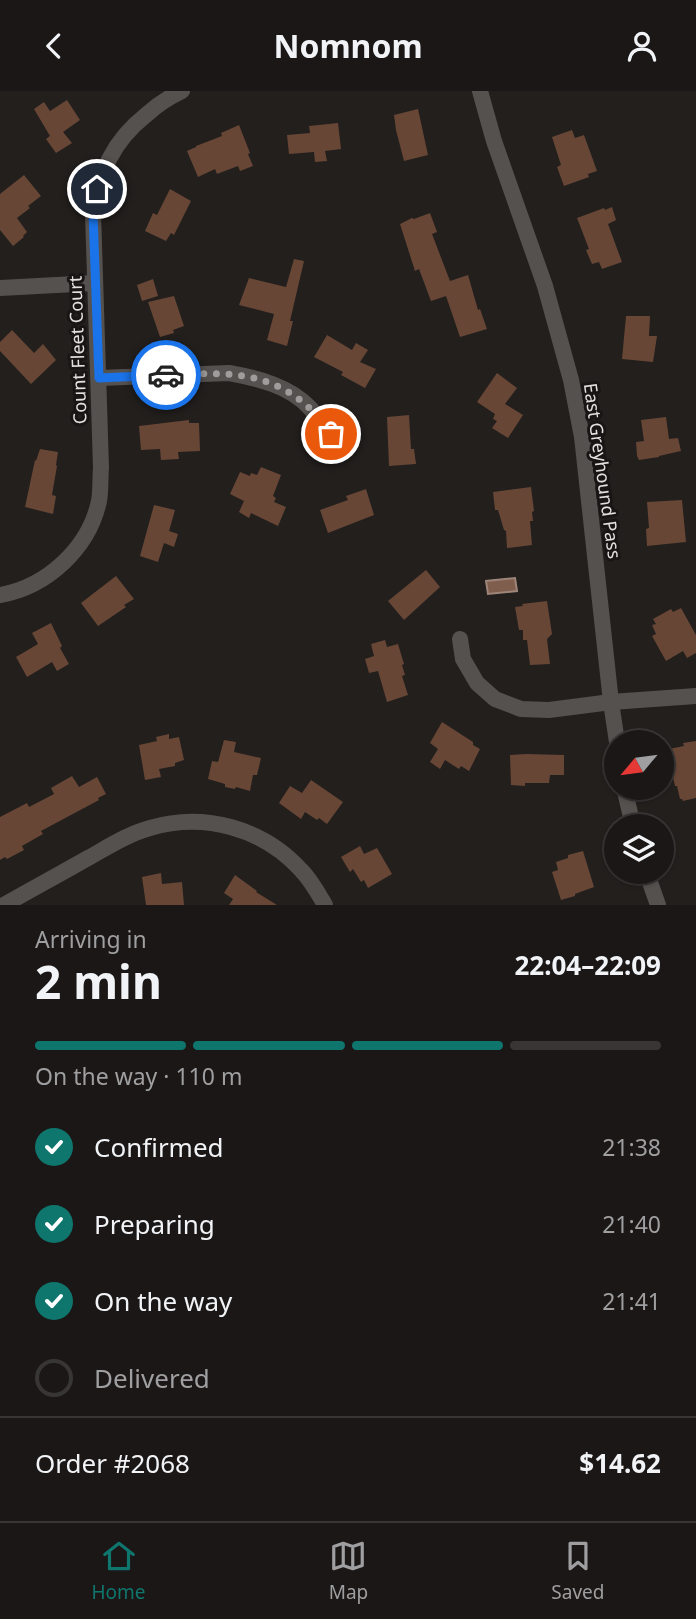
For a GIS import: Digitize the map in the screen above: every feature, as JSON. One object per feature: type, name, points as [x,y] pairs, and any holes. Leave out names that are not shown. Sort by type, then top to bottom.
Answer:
[{"type":"street","name":"Count Fleet Court","points":[[0,595],[21,589],[53,572],[83,540],[93,519],[99,500],[101,468],[94,283],[93,213],[97,189],[118,142],[158,104],[183,91]]},
{"type":"street","name":"East Greyhound Pass","points":[[480,91],[494,141],[545,286],[571,380],[582,437],[615,730]]},
{"type":"street","points":[[0,288],[94,283]]},
{"type":"street","points":[[99,378],[229,373],[250,377],[270,383],[308,406],[331,434]]},
{"type":"street","points":[[460,639],[463,659],[477,683],[495,699],[521,709],[549,710],[696,696]]},
{"type":"street","points":[[4,905],[133,834],[169,823],[191,822],[240,829],[262,839],[302,871],[325,905]]},
{"type":"street","points":[[651,884],[658,905]]},
{"type":"shaded area","points":[[515,578],[517,591],[488,594],[486,581]]},
{"type":"building","points":[[67,100],[80,120],[63,132],[72,143],[56,153],[46,139],[50,136],[34,109],[44,102],[50,111]]},
{"type":"building","points":[[418,109],[428,155],[404,161],[394,115]]},
{"type":"building","points":[[338,123],[341,149],[325,151],[327,161],[315,162],[314,152],[289,154],[287,135],[310,133],[309,126]]},
{"type":"building","points":[[239,125],[253,166],[240,171],[238,166],[217,174],[215,169],[198,177],[187,151],[222,136],[221,133]]},
{"type":"building","points":[[572,130],[575,138],[584,135],[597,171],[588,174],[589,177],[564,186],[557,167],[561,165],[552,137]]},
{"type":"building","points":[[24,175],[41,196],[17,218],[27,232],[13,246],[0,230],[0,194]]},
{"type":"building","points":[[170,189],[191,201],[174,235],[171,233],[166,241],[145,231],[153,213],[157,215]]},
{"type":"building","points":[[612,207],[616,220],[608,224],[622,262],[602,269],[599,262],[592,264],[577,218]]},
{"type":"building","points":[[430,213],[437,232],[432,234],[450,281],[468,275],[478,310],[480,309],[487,329],[460,337],[446,296],[431,301],[419,269],[415,271],[400,224]]},
{"type":"building","points":[[294,259],[304,261],[287,346],[267,340],[274,314],[239,305],[249,278],[286,287]]},
{"type":"building","points":[[153,279],[158,296],[142,301],[137,285]]},
{"type":"building","points":[[174,296],[184,326],[173,330],[174,333],[160,337],[148,302]]},
{"type":"building","points":[[626,316],[650,316],[649,336],[657,336],[653,362],[622,359]]},
{"type":"building","points":[[12,330],[34,353],[43,344],[56,360],[31,384],[0,351],[0,342]]},
{"type":"building","points":[[327,335],[352,350],[356,343],[368,350],[360,362],[376,369],[365,388],[341,375],[343,372],[314,357]]},
{"type":"building","points":[[497,373],[517,388],[505,404],[523,415],[508,438],[492,428],[497,421],[493,419],[495,414],[477,402]]},
{"type":"building","points":[[409,415],[411,449],[414,449],[416,464],[389,466],[387,417]]},
{"type":"building","points":[[666,417],[669,439],[678,438],[681,451],[639,460],[636,442],[644,441],[641,420]]},
{"type":"building","points":[[189,420],[189,423],[199,423],[200,451],[178,452],[179,459],[161,460],[160,449],[141,450],[139,426]]},
{"type":"building","points":[[40,449],[58,452],[52,495],[56,496],[53,514],[25,507]]},
{"type":"building","points":[[261,467],[281,475],[273,496],[276,498],[274,502],[286,507],[278,526],[251,513],[249,518],[239,512],[244,501],[230,494],[240,472],[250,476],[251,473],[257,475]]},
{"type":"building","points":[[531,487],[534,511],[533,521],[530,521],[532,545],[507,548],[506,531],[498,510],[495,510],[493,492]]},
{"type":"building","points":[[366,489],[374,515],[328,533],[320,510],[348,500],[346,496]]},
{"type":"building","points":[[682,500],[686,542],[647,546],[647,502]]},
{"type":"building","points":[[154,505],[175,510],[169,531],[178,534],[174,547],[164,543],[158,562],[140,556]]},
{"type":"building","points":[[426,570],[440,587],[404,620],[388,601]]},
{"type":"building","points":[[116,576],[134,599],[98,626],[81,603]]},
{"type":"building","points":[[547,601],[552,634],[547,639],[550,664],[530,665],[527,640],[523,640],[523,630],[519,630],[515,607]]},
{"type":"building","points":[[681,608],[696,635],[696,653],[687,658],[683,651],[666,661],[652,636],[656,634],[652,625],[656,624],[653,619],[671,609],[673,612]]},
{"type":"building","points":[[51,623],[69,664],[57,671],[52,662],[27,677],[16,657],[38,644],[32,633]]},
{"type":"building","points":[[385,640],[387,647],[398,644],[404,664],[405,675],[402,676],[408,695],[387,702],[378,671],[369,673],[365,659],[374,656],[371,644]]},
{"type":"building","points":[[442,722],[480,749],[469,771],[461,766],[459,769],[445,760],[440,769],[430,762],[438,749],[430,743]]},
{"type":"building","points":[[169,734],[169,739],[179,737],[184,760],[175,763],[175,766],[159,769],[161,777],[145,780],[139,745],[157,741],[156,737]]},
{"type":"building","points":[[224,740],[236,742],[234,752],[261,758],[257,775],[253,775],[250,791],[225,787],[225,784],[208,779],[212,761],[218,762]]},
{"type":"building","points":[[696,741],[696,798],[683,801],[674,782],[674,748],[684,746],[683,743]]},
{"type":"building","points":[[510,755],[564,755],[564,775],[550,775],[549,783],[511,785]]},
{"type":"building","points":[[72,776],[79,787],[97,777],[106,794],[41,831],[43,834],[22,846],[24,850],[0,860],[0,817],[27,803],[29,807],[54,794],[51,788]]},
{"type":"building","points":[[311,780],[343,802],[327,824],[305,812],[301,819],[279,803],[290,786],[302,793]]},
{"type":"building","points":[[360,846],[364,854],[377,848],[392,874],[368,888],[353,869],[350,872],[341,857]]},
{"type":"building","points":[[583,851],[594,887],[561,900],[552,872],[558,870],[556,862]]},
{"type":"building","points":[[161,873],[162,884],[182,882],[184,905],[146,905],[142,877]]},
{"type":"building","points":[[235,875],[277,905],[229,905],[233,899],[224,893]]},
{"type":"way so far","points":[[166,375],[229,373],[270,383],[308,406],[331,434]]},
{"type":"route","points":[[97,189],[93,213],[99,378],[166,375]]}]
